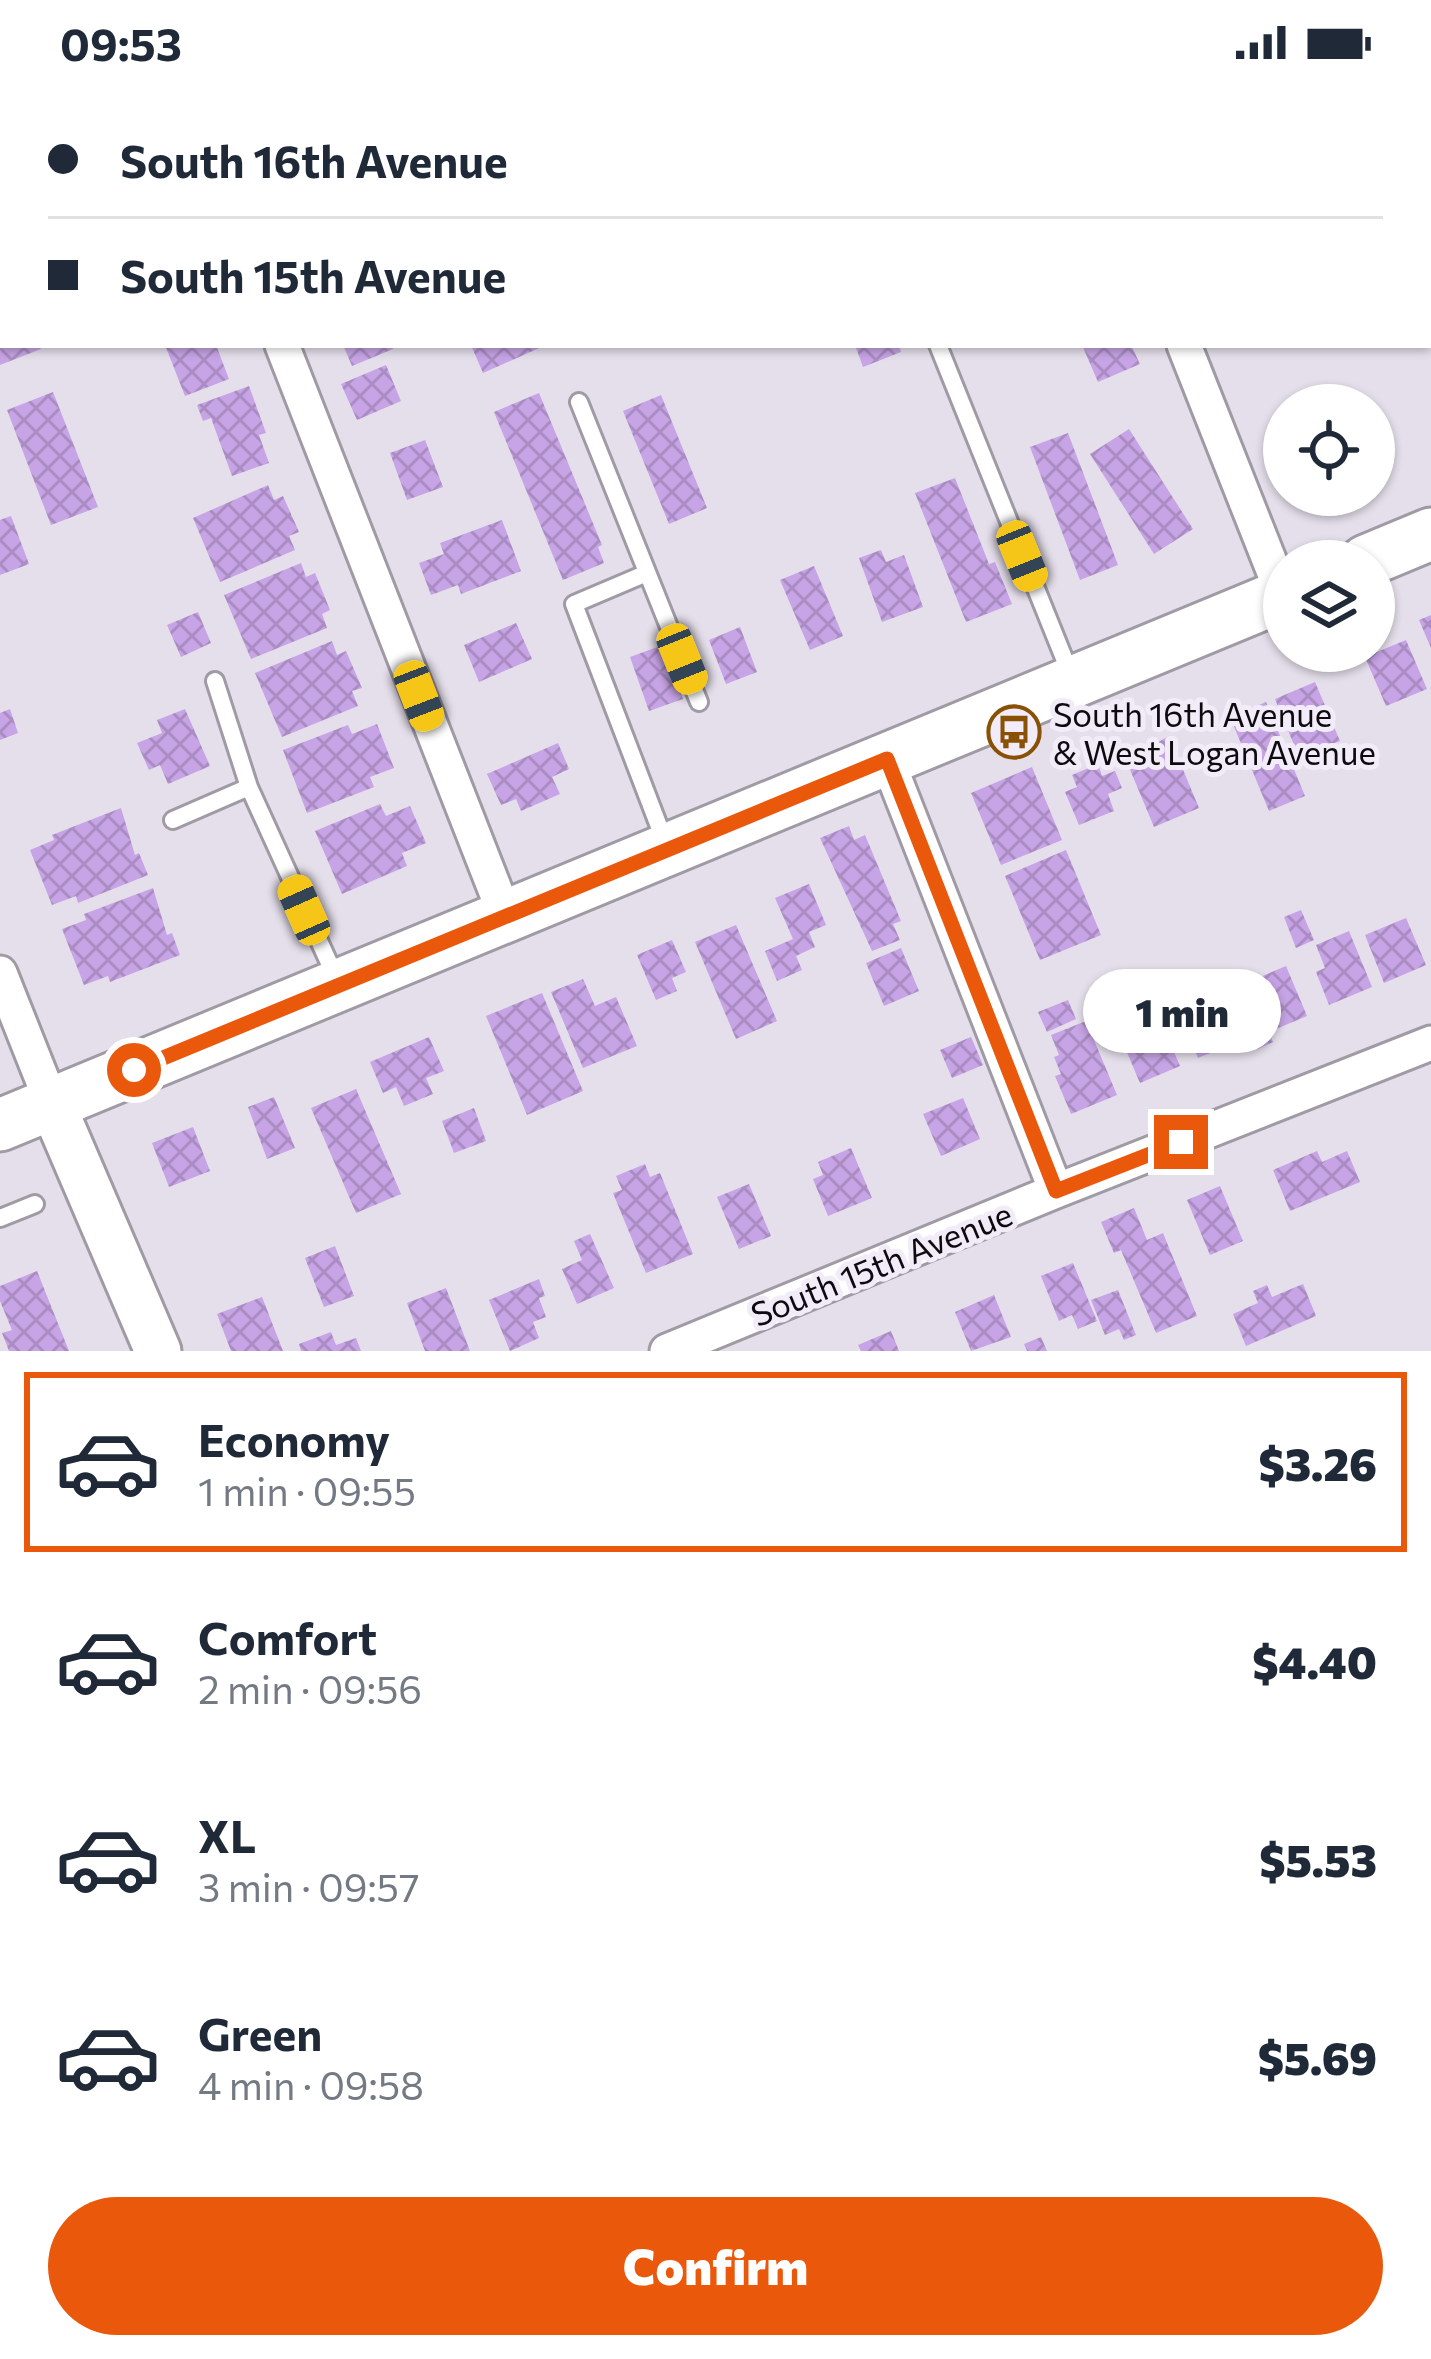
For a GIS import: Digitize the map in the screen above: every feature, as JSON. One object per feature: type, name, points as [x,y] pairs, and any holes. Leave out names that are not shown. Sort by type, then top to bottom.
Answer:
[{"type":"main road","points":[[1395,549],[1431,534]]},
{"type":"main road","points":[[0,1125],[1263,603]]},
{"type":"street","points":[[283,348],[505,915]]},
{"type":"street","points":[[1185,348],[1263,544]]},
{"type":"street","points":[[887,759],[1056,1191]]},
{"type":"street","points":[[0,973],[158,1351]]},
{"type":"street","name":"South 15th Avenue","points":[[667,1351],[1431,1043]]},
{"type":"lane","points":[[939,348],[1073,682]]},
{"type":"lane","points":[[579,402],[699,702]]},
{"type":"lane","points":[[647,573],[574,604],[668,848]]},
{"type":"lane","points":[[215,681],[249,787],[338,984]]},
{"type":"lane","points":[[173,820],[249,787]]},
{"type":"lane","points":[[0,1218],[35,1204]]},
{"type":"building","points":[[0,348],[41,349],[0,365]]},
{"type":"building","points":[[166,348],[217,348],[229,379],[185,396]]},
{"type":"building","points":[[344,348],[393,348],[393,349],[352,366]]},
{"type":"building","points":[[472,348],[539,348],[483,373]]},
{"type":"building","points":[[856,348],[900,348],[901,352],[863,367]]},
{"type":"building","points":[[1083,348],[1132,348],[1140,364],[1098,382]]},
{"type":"building","points":[[386,365],[401,401],[357,420],[341,384]]},
{"type":"building","points":[[249,386],[266,433],[259,435],[269,463],[232,476],[211,418],[203,421],[197,405]]},
{"type":"building","points":[[53,392],[98,507],[51,525],[7,410]]},
{"type":"building","points":[[539,393],[602,545],[598,547],[604,563],[563,580],[494,412]]},
{"type":"building","points":[[661,395],[707,508],[669,524],[623,411]]},
{"type":"building","points":[[1129,429],[1193,529],[1154,554],[1090,454]]},
{"type":"building","points":[[1068,433],[1118,565],[1080,580],[1030,447]]},
{"type":"building","points":[[425,440],[443,487],[407,500],[390,453]]},
{"type":"building","points":[[955,478],[989,564],[995,562],[1012,604],[966,622],[915,493]]},
{"type":"building","points":[[268,485],[274,500],[283,496],[299,532],[289,536],[295,550],[220,582],[193,518]]},
{"type":"building","points":[[11,516],[29,564],[0,575],[0,520]]},
{"type":"building","points":[[502,520],[521,571],[461,594],[458,585],[431,595],[419,563],[444,554],[440,543]]},
{"type":"building","points":[[881,550],[886,562],[904,555],[923,607],[882,622],[859,558]]},
{"type":"building","points":[[301,563],[306,577],[315,573],[330,610],[322,614],[327,628],[251,659],[224,595]]},
{"type":"building","points":[[814,566],[843,636],[810,650],[780,580]]},
{"type":"building","points":[[198,612],[211,643],[181,657],[167,625]]},
{"type":"building","points":[[1431,615],[1431,648],[1419,620]]},
{"type":"building","points":[[516,623],[532,659],[479,682],[464,645]]},
{"type":"building","points":[[740,627],[757,672],[726,684],[709,640]]},
{"type":"building","points":[[1406,640],[1427,689],[1386,706],[1371,672],[1395,672],[1395,645]]},
{"type":"building","points":[[332,641],[337,655],[346,651],[362,688],[352,691],[358,706],[282,737],[255,673]]},
{"type":"building","points":[[663,645],[683,699],[649,711],[630,657]]},
{"type":"building","points":[[1315,682],[1340,741],[1299,757],[1275,699]]},
{"type":"building","points":[[1266,702],[1305,796],[1269,811],[1230,717]]},
{"type":"building","points":[[10,709],[18,733],[0,740],[0,713]]},
{"type":"building","points":[[185,709],[210,766],[168,784],[160,765],[149,770],[137,743],[162,733],[157,720]]},
{"type":"building","points":[[377,724],[394,768],[370,777],[374,787],[307,813],[283,750],[348,725],[352,734]]},
{"type":"building","points":[[1169,736],[1199,808],[1154,827],[1126,760]]},
{"type":"building","points":[[558,743],[569,769],[552,777],[560,794],[521,811],[516,799],[501,805],[487,774]]},
{"type":"building","points":[[1098,764],[1102,776],[1115,771],[1122,788],[1108,794],[1114,811],[1079,825],[1065,792],[1077,787],[1072,775]]},
{"type":"building","points":[[1032,767],[1062,840],[1001,865],[971,793]]},
{"type":"building","points":[[380,804],[386,816],[410,806],[426,843],[402,853],[407,866],[342,894],[315,831]]},
{"type":"building","points":[[121,808],[135,855],[139,853],[148,875],[78,903],[76,896],[52,905],[30,850],[54,840],[52,835]]},
{"type":"building","points":[[849,826],[854,840],[865,835],[901,921],[893,924],[900,940],[872,951],[820,838]]},
{"type":"building","points":[[1066,850],[1101,935],[1040,960],[1005,876]]},
{"type":"building","points":[[809,884],[826,925],[809,932],[815,947],[796,956],[802,970],[777,981],[765,951],[793,939],[775,898]]},
{"type":"building","points":[[153,888],[167,935],[172,933],[180,955],[110,982],[108,976],[84,985],[62,929],[86,920],[84,914]]},
{"type":"building","points":[[1301,910],[1314,940],[1296,948],[1284,917]]},
{"type":"building","points":[[1406,918],[1426,965],[1384,983],[1365,935]]},
{"type":"building","points":[[736,925],[777,1021],[736,1039],[695,942]]},
{"type":"building","points":[[1349,931],[1372,987],[1329,1005],[1316,972],[1325,968],[1316,945]]},
{"type":"building","points":[[672,940],[686,972],[672,978],[677,991],[656,1000],[637,955]]},
{"type":"building","points":[[901,948],[919,991],[884,1006],[866,963]]},
{"type":"building","points":[[1286,966],[1307,1016],[1269,1032],[1273,1042],[1258,1049],[1248,1024],[1260,1018],[1246,983]]},
{"type":"building","points":[[1211,978],[1228,1021],[1242,1015],[1251,1036],[1198,1058],[1177,1007],[1190,1001],[1185,989]]},
{"type":"building","points":[[583,979],[595,1006],[616,997],[637,1046],[583,1068],[551,992]]},
{"type":"building","points":[[542,993],[583,1091],[527,1115],[486,1016]]},
{"type":"building","points":[[1068,1000],[1076,1019],[1047,1032],[1038,1012]]},
{"type":"building","points":[[1157,1012],[1180,1066],[1140,1083],[1117,1029]]},
{"type":"building","points":[[1086,1021],[1117,1095],[1071,1114],[1055,1076],[1061,1074],[1051,1035]]},
{"type":"building","points":[[429,1037],[444,1071],[426,1078],[433,1094],[404,1106],[396,1087],[383,1093],[370,1062]]},
{"type":"building","points":[[971,1037],[983,1065],[952,1078],[940,1050]]},
{"type":"building","points":[[356,1089],[401,1194],[356,1213],[311,1108]]},
{"type":"building","points":[[274,1097],[295,1148],[267,1159],[248,1107]]},
{"type":"building","points":[[963,1098],[980,1139],[941,1156],[923,1114]]},
{"type":"building","points":[[474,1108],[486,1141],[454,1153],[442,1121]]},
{"type":"building","points":[[193,1127],[210,1171],[169,1187],[152,1143]]},
{"type":"building","points":[[851,1148],[872,1198],[828,1216],[813,1179],[823,1175],[818,1162]]},
{"type":"building","points":[[1317,1151],[1322,1162],[1347,1151],[1360,1182],[1290,1211],[1273,1170]]},
{"type":"building","points":[[645,1164],[650,1177],[660,1173],[693,1254],[646,1273],[613,1193],[622,1190],[616,1176]]},
{"type":"building","points":[[749,1184],[771,1236],[739,1249],[717,1197]]},
{"type":"building","points":[[1220,1186],[1243,1241],[1210,1255],[1187,1200]]},
{"type":"building","points":[[1134,1208],[1147,1240],[1163,1233],[1197,1316],[1156,1333],[1121,1250],[1114,1253],[1101,1222]]},
{"type":"building","points":[[590,1234],[614,1288],[577,1304],[562,1269],[582,1260],[574,1241]]},
{"type":"building","points":[[335,1246],[354,1296],[324,1307],[305,1258]]},
{"type":"building","points":[[1073,1263],[1097,1321],[1078,1329],[1072,1315],[1059,1321],[1041,1276]]},
{"type":"building","points":[[37,1271],[69,1351],[9,1351],[2,1333],[12,1330],[0,1301],[0,1286]]},
{"type":"building","points":[[539,1279],[546,1317],[533,1322],[539,1338],[510,1351],[489,1300]]},
{"type":"building","points":[[1303,1284],[1316,1316],[1246,1346],[1233,1314],[1258,1303],[1253,1291],[1267,1285],[1272,1297]]},
{"type":"building","points":[[446,1288],[470,1351],[425,1351],[407,1303]]},
{"type":"building","points":[[1118,1290],[1136,1335],[1124,1340],[1119,1329],[1105,1335],[1091,1300]]},
{"type":"building","points":[[994,1295],[1011,1337],[971,1351],[955,1312]]},
{"type":"building","points":[[262,1297],[283,1351],[231,1351],[217,1314]]},
{"type":"building","points":[[891,1331],[899,1351],[861,1351],[858,1345]]},
{"type":"building","points":[[331,1332],[336,1345],[356,1338],[361,1351],[301,1351],[299,1344]]},
{"type":"building","points":[[1041,1337],[1047,1351],[1027,1351],[1024,1344]]},
{"type":"place","name":"South 16th Avenue & West Logan Avenue","points":[[1014,732]]},
{"type":"route","points":[[134,1070],[887,759],[1056,1191],[1181,1142]]}]
